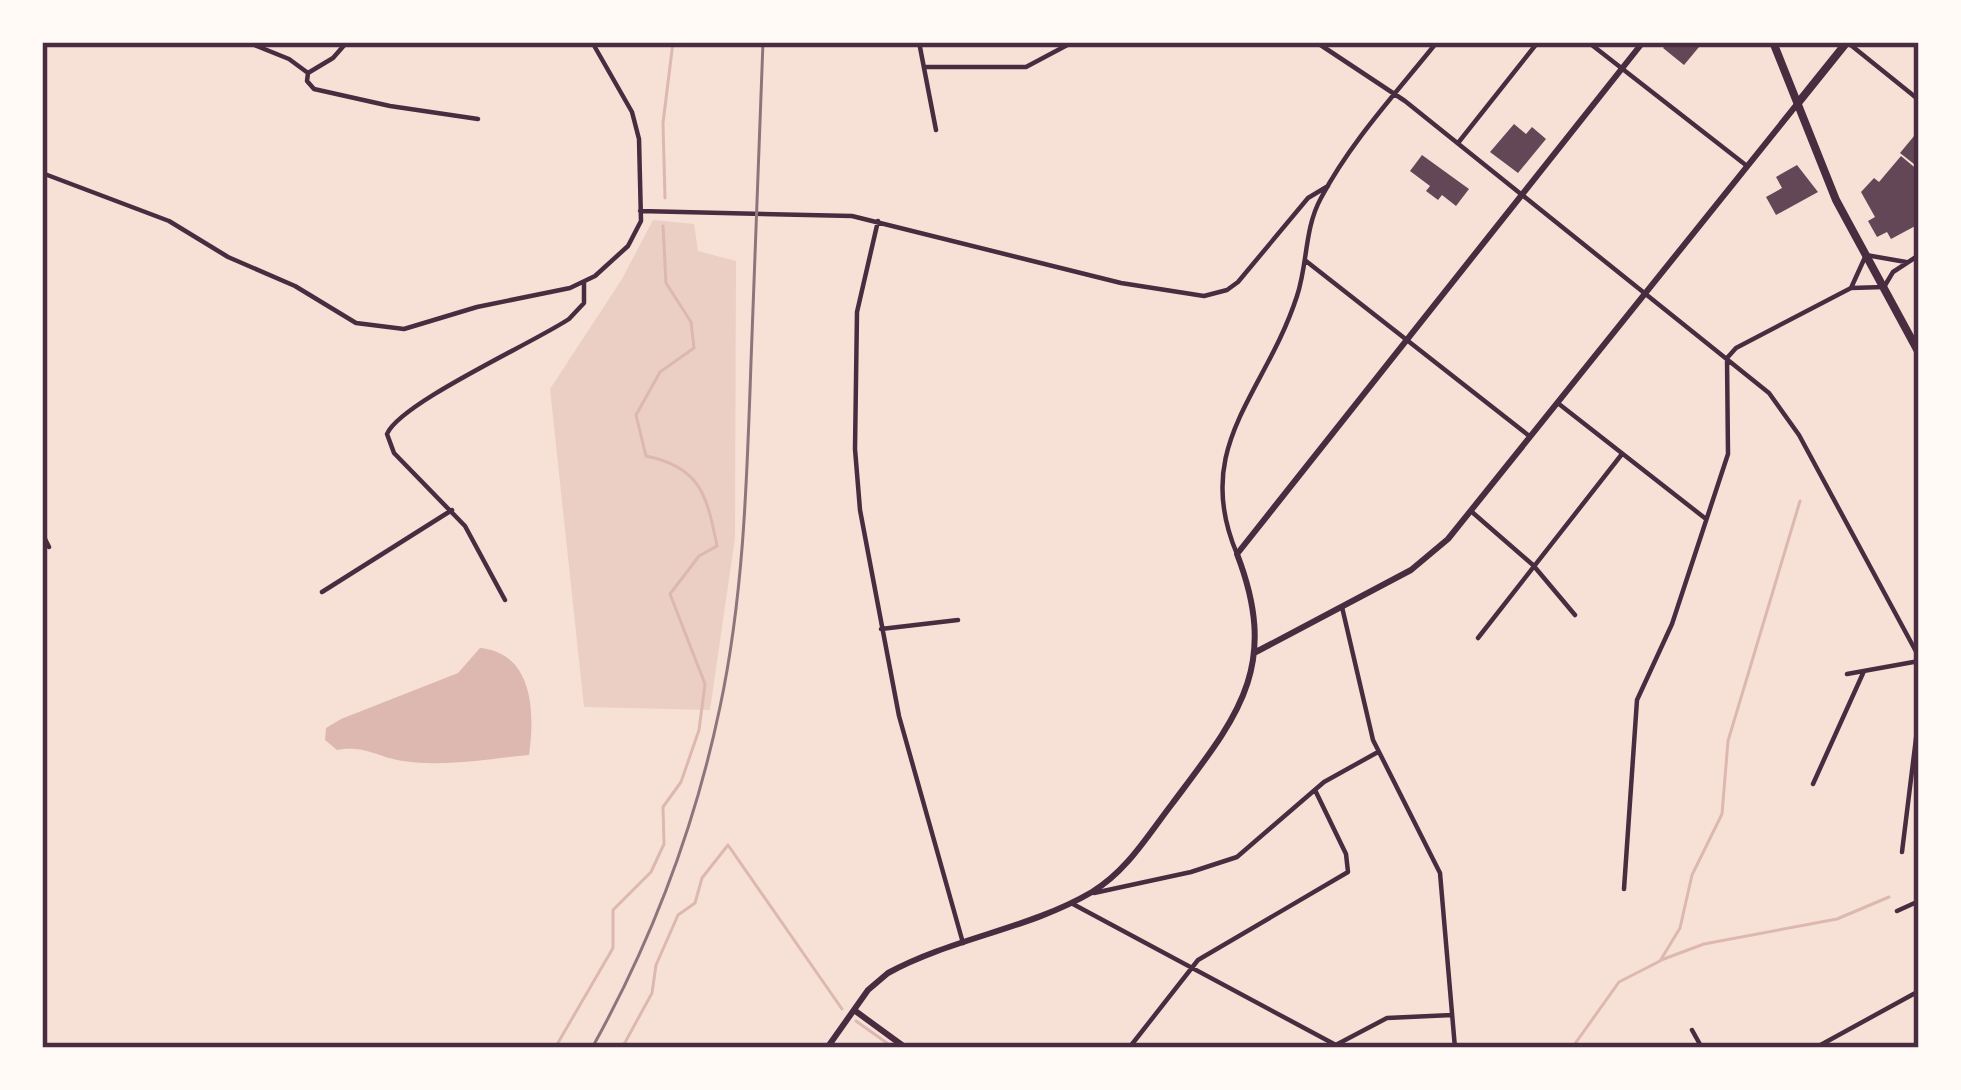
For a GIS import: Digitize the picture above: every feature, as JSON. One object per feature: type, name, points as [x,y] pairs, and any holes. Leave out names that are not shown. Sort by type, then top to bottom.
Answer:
[{"type":"main road","points":[[1772,42],[1836,200],[1919,353]]},
{"type":"main road","points":[[1798,104],[1847,42]]},
{"type":"street","points":[[247,42],[289,59],[308,73],[309,86],[330,94],[478,119]]},
{"type":"street","points":[[308,73],[333,58],[346,42]]},
{"type":"street","points":[[42,173],[169,221],[356,323],[404,328],[584,282],[622,254],[641,221],[636,122],[592,42]]},
{"type":"street","points":[[919,42],[935,130]]},
{"type":"street","points":[[924,67],[1026,67],[1073,42]]},
{"type":"street","points":[[1316,42],[1395,94],[1769,394],[1789,418],[1919,659],[1847,674]]},
{"type":"street","points":[[1090,894],[1129,861],[1227,730],[1247,690],[1254,653],[1251,600],[1222,512],[1222,465],[1287,324],[1306,261],[1312,219],[1328,186],[1437,42]]},
{"type":"street","points":[[1458,143],[1538,42]]},
{"type":"street","points":[[1588,42],[1747,166]]},
{"type":"street","points":[[1237,554],[1643,42]]},
{"type":"street","points":[[1847,42],[1919,100]]},
{"type":"street","points":[[1254,653],[1423,562],[1532,439],[1798,104]]},
{"type":"street","points":[[640,211],[852,216],[1079,274],[1204,296],[1238,282],[1308,198],[1328,186]]},
{"type":"street","points":[[878,221],[857,312],[855,448],[860,510],[907,752],[963,943]]},
{"type":"street","points":[[1851,288],[1866,255],[1906,262]]},
{"type":"street","points":[[1624,890],[1637,700],[1672,624],[1728,454],[1727,358],[1851,288],[1883,287],[1893,272],[1919,255]]},
{"type":"street","points":[[1306,261],[1532,439]]},
{"type":"street","points":[[506,600],[478,545],[452,510],[394,453],[389,428],[423,403],[569,319],[584,303],[584,282]]},
{"type":"street","points":[[1559,404],[1707,520]]},
{"type":"street","points":[[1478,638],[1622,454]]},
{"type":"street","points":[[322,592],[452,510]]},
{"type":"street","points":[[1472,512],[1533,565],[1575,615]]},
{"type":"street","points":[[42,533],[50,547]]},
{"type":"street","points":[[1342,608],[1378,752],[1440,874],[1455,1048]]},
{"type":"street","points":[[880,629],[958,620]]},
{"type":"street","points":[[1813,784],[1864,671]]},
{"type":"street","points":[[1902,852],[1919,714]]},
{"type":"street","points":[[827,1048],[888,973],[1090,894],[1237,857],[1315,790],[1378,752]]},
{"type":"street","points":[[1129,1048],[1191,967],[1348,872],[1346,854],[1315,790]]},
{"type":"street","points":[[1897,911],[1919,901]]},
{"type":"street","points":[[1071,903],[1332,1046],[1387,1018],[1452,1015]]},
{"type":"street","points":[[1815,1048],[1919,991]]},
{"type":"street","points":[[854,1010],[906,1048]]},
{"type":"street","points":[[1692,1030],[1702,1048]]},
{"type":"shaded area","points":[[653,220],[694,224],[698,251],[736,261],[735,538],[710,710],[584,707],[550,389],[622,279]]},
{"type":"shaded area","points":[[480,648],[498,652],[521,673],[530,704],[529,755],[419,763],[364,750],[337,750],[325,740],[326,728],[341,719],[458,673]]},
{"type":"building","points":[[1668,42],[1693,42],[1699,47],[1684,65],[1663,48]]},
{"type":"building","points":[[1514,124],[1526,134],[1532,127],[1546,139],[1518,173],[1490,152]]},
{"type":"building","points":[[1919,130],[1919,168],[1900,153]]},
{"type":"building","points":[[1422,155],[1469,189],[1456,206],[1426,191],[1430,186],[1410,171]]},
{"type":"building","points":[[1901,156],[1919,171],[1919,224],[1891,239],[1887,232],[1877,237],[1868,221],[1875,217],[1861,192],[1874,178],[1879,182]]},
{"type":"building","points":[[1797,165],[1818,192],[1776,215],[1766,197],[1782,188],[1776,177]]},
{"type":"waterway","points":[[665,198],[663,123],[673,42]]},
{"type":"waterway","points":[[555,1048],[613,948],[613,910],[651,872],[664,844],[663,807],[681,782],[699,730],[705,684],[670,594],[699,556],[717,546],[698,486],[679,468],[646,456],[636,415],[660,372],[694,348],[691,322],[666,283],[663,226]]},
{"type":"waterway","points":[[1572,1048],[1619,982],[1660,961],[1680,928],[1692,875],[1722,814],[1728,741],[1800,501]]},
{"type":"waterway","points":[[622,1048],[652,993],[656,965],[678,915],[695,903],[702,878],[728,845],[842,1009]]},
{"type":"waterway","points":[[1661,960],[1704,944],[1837,919],[1889,897]]},
{"type":"waterway","points":[[856,1021],[894,1048]]},
{"type":"railway","points":[[592,1048],[652,925],[684,840],[710,752],[728,664],[746,492],[763,42]]}]
